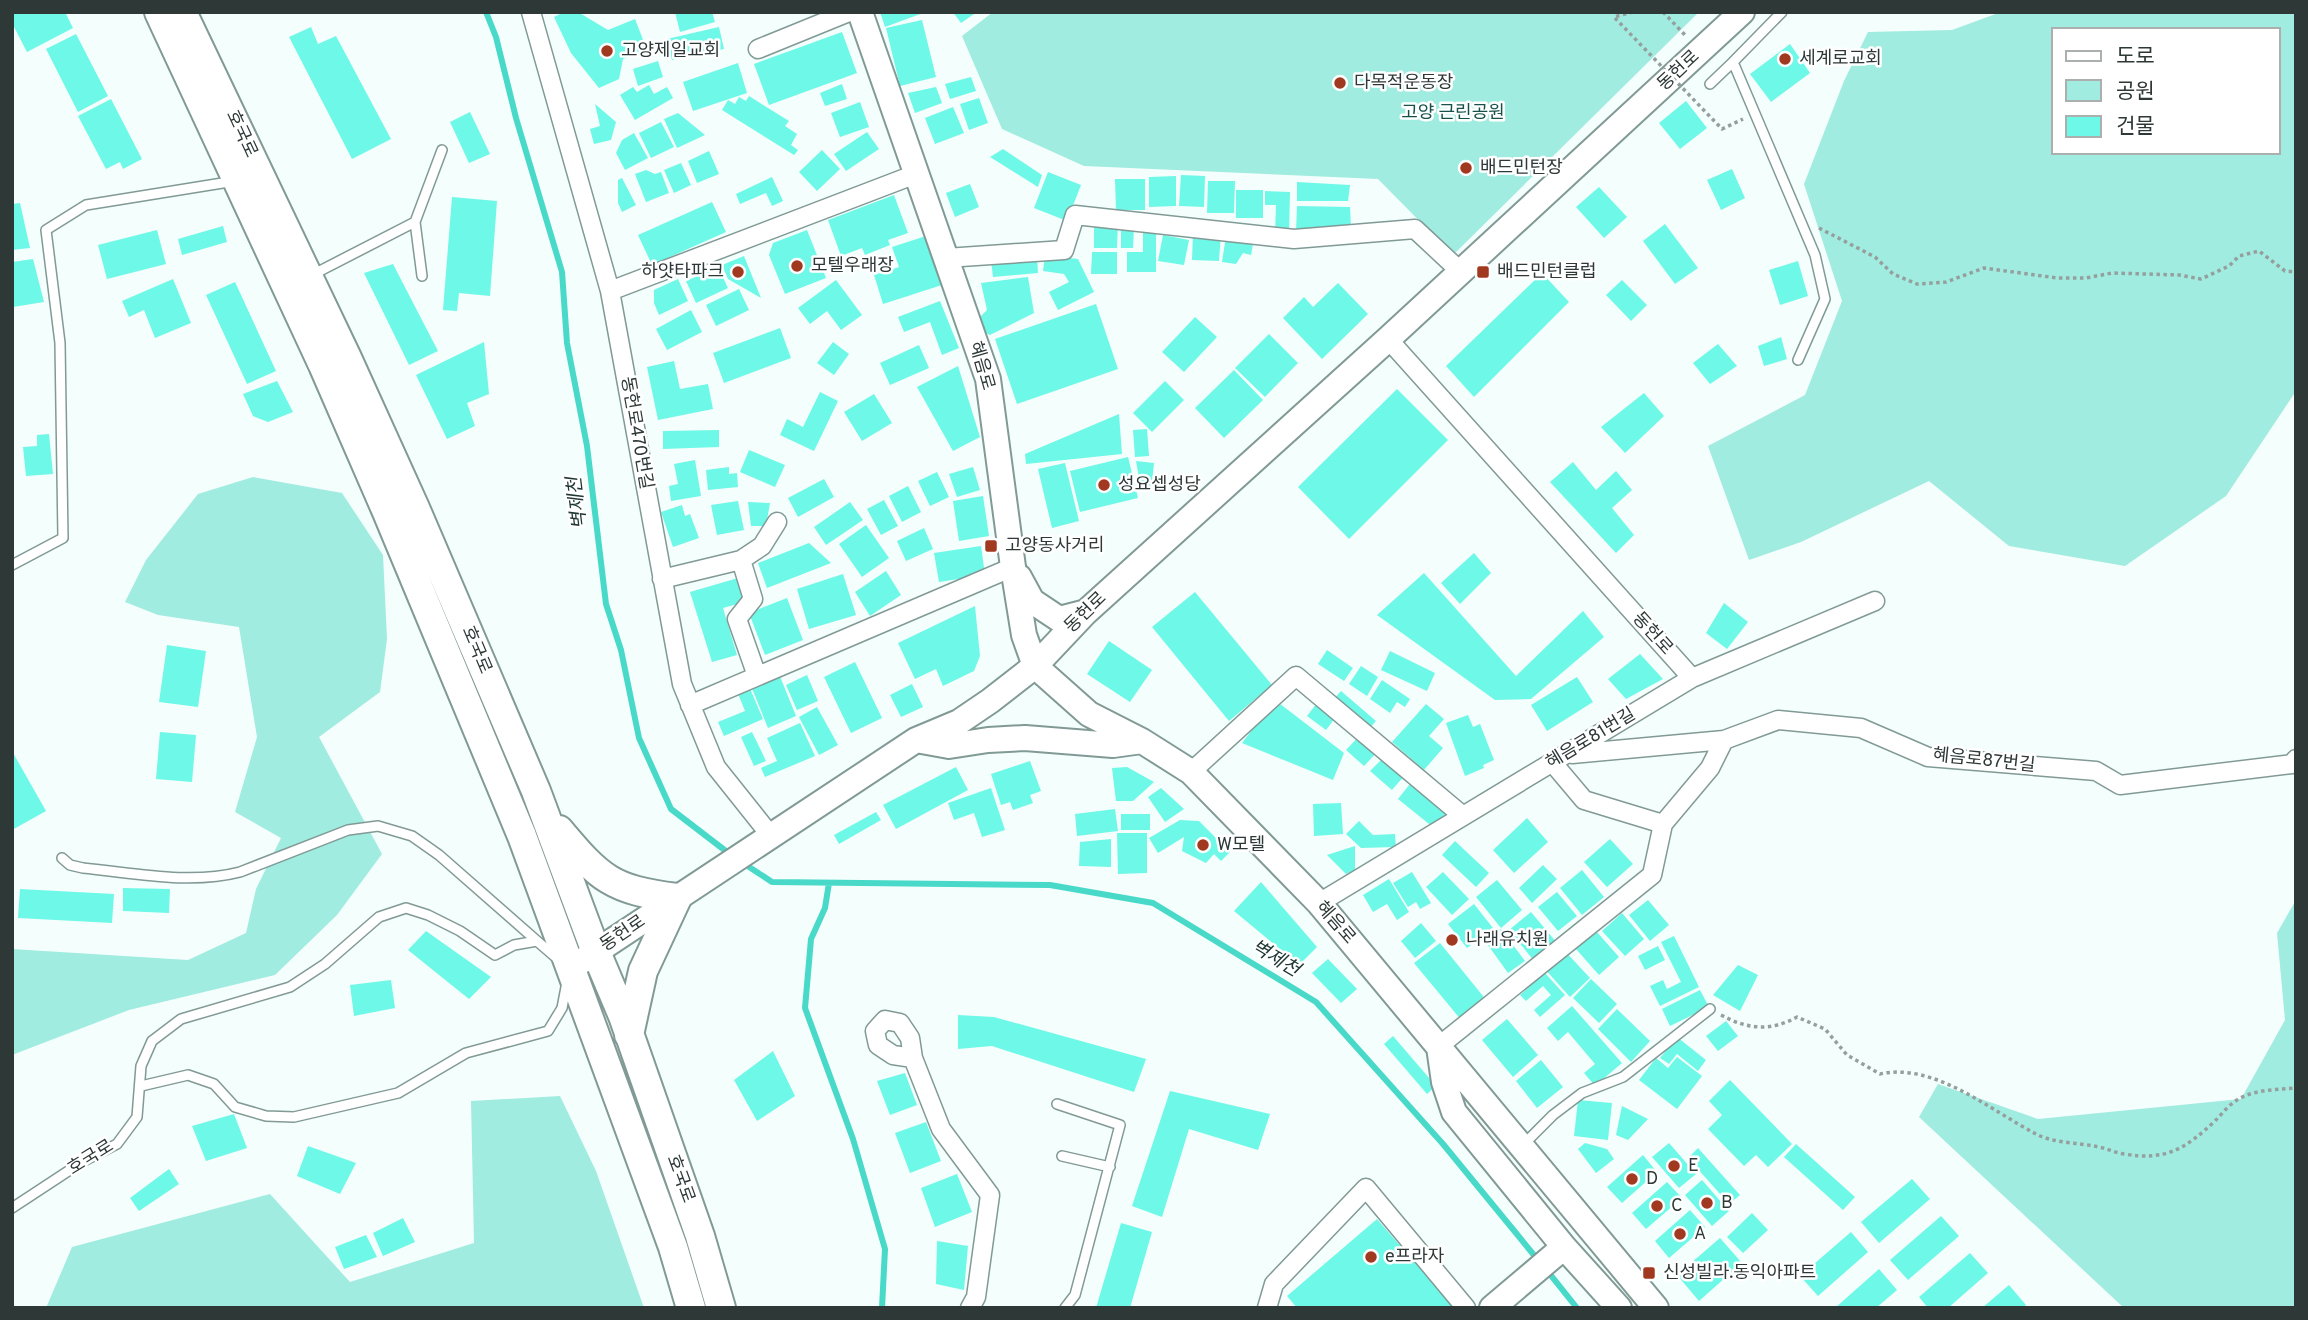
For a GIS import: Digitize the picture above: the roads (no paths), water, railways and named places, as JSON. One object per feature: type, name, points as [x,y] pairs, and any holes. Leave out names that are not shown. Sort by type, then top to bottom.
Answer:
[{"type":"main road","name":"호국로","points":[[159,12],[323,365],[522,836],[673,1247],[691,1308]]},
{"type":"main road","name":"호국로","points":[[183,12],[415,508],[546,815],[629,1035],[700,1236],[721,1308]]},
{"type":"main road","name":"혜음로","points":[[860,12],[988,379],[1024,635],[1035,666],[1089,714],[1142,741],[1191,772],[1319,903],[1656,1308]]},
{"type":"main road","name":"동헌로","points":[[570,969],[916,740],[958,722],[1035,666],[1086,611],[1388,339],[1742,12]]},
{"type":"main road","points":[[1013,567],[1032,601],[1059,618],[1086,611]]},
{"type":"main road","points":[[916,740],[949,746],[1024,738],[1112,745],[1142,741]]},
{"type":"main road","points":[[546,815],[587,863],[610,882],[631,890],[677,898],[643,971],[629,1035]]},
{"type":"main road","points":[[1439,1046],[1444,1082],[1454,1112],[1559,1252],[1619,1308]]},
{"type":"main road","points":[[1492,1308],[1559,1252]]},
{"type":"street","name":"동헌로470번길","points":[[531,12],[610,291],[682,684],[716,767],[763,841]]},
{"type":"street","points":[[758,49],[849,12]]},
{"type":"street","points":[[610,291],[916,174]]},
{"type":"street","points":[[946,258],[1064,250],[1075,215],[1294,239],[1415,229],[1461,272]]},
{"type":"street","name":"동헌로","points":[[1388,339],[1692,678]]},
{"type":"street","points":[[662,579],[741,560],[762,546],[777,522]]},
{"type":"street","points":[[741,560],[753,599],[737,619],[757,677]]},
{"type":"street","points":[[690,705],[1013,567]]},
{"type":"street","name":"혜음로81번길","points":[[1319,903],[1692,678],[1875,601]]},
{"type":"street","points":[[1191,772],[1296,676],[1463,816]]},
{"type":"street","name":"혜음로87번길","points":[[1558,759],[1724,740],[1778,720],[1861,728],[1928,757],[2096,771],[2120,785],[2292,764],[2296,759]]},
{"type":"street","points":[[1439,1046],[1652,875],[1663,824],[1710,768],[1724,740]]},
{"type":"street","points":[[1558,759],[1584,800],[1663,824]]},
{"type":"street","points":[[913,1058],[941,1129],[989,1195],[976,1297],[970,1308]]},
{"type":"street","points":[[1267,1308],[1274,1284],[1366,1188],[1466,1308]]},
{"type":"lane","points":[[1710,84],[1783,12]]},
{"type":"lane","points":[[1733,62],[1815,255],[1825,299],[1798,360]]},
{"type":"lane","points":[[422,276],[415,222],[442,150]]},
{"type":"lane","name":"호국로","points":[[12,565],[63,538],[60,343],[46,230],[86,205],[237,181]]},
{"type":"lane","points":[[308,276],[415,222]]},
{"type":"lane","points":[[62,858],[70,865],[83,868],[199,878],[222,877],[348,830],[378,827],[412,836],[439,855],[537,941]]},
{"type":"lane","name":"호국로","points":[[12,1208],[82,1162],[117,1144],[137,1117],[141,1066],[152,1041],[181,1019],[289,987],[325,964],[379,917],[406,908],[428,915],[460,931],[495,955],[514,945],[537,941],[570,969]]},
{"type":"lane","points":[[141,1086],[188,1075],[214,1084],[235,1107],[265,1116],[294,1117],[398,1093],[466,1053],[548,1031],[562,1008],[570,969]]},
{"type":"lane","points":[[1522,1146],[1553,1115],[1582,1093],[1623,1077],[1710,1009]]},
{"type":"lane","points":[[1057,1104],[1120,1125],[1075,1295],[1065,1308]]},
{"type":"lane","points":[[1062,1156],[1110,1167]]},
{"type":"waterway","name":"벽제천","points":[[486,12],[496,37],[516,118],[562,272],[567,343],[587,446],[606,604],[621,650],[639,738],[671,809],[731,855]]},
{"type":"waterway","name":"벽제천","points":[[743,863],[772,882],[1050,885],[1153,903],[1316,1002],[1443,1144],[1538,1260]]},
{"type":"waterway","name":"벽제천","points":[[829,883],[825,908],[811,939],[805,1008],[853,1139],[885,1249],[882,1308]]},
{"type":"waterway","name":"벽제천","points":[[1545,1268],[1577,1308]]},
{"type":"place","name":"고양제일교회","points":[[607,51]]},
{"type":"place","name":"세계로교회","points":[[1785,59]]},
{"type":"place","name":"다목적운동장","points":[[1340,83]]},
{"type":"place","name":"배드민턴장","points":[[1466,168]]},
{"type":"place","name":"모텔우래장","points":[[797,266]]},
{"type":"place","name":"하얏타파크","points":[[738,272]]},
{"type":"place","name":"배드민턴클럽","points":[[1483,272]]},
{"type":"place","name":"성요셉성당","points":[[1104,485]]},
{"type":"place","name":"고양동사거리","points":[[991,546]]},
{"type":"place","name":"W모텔","points":[[1203,845]]},
{"type":"place","name":"나래유치원","points":[[1452,940]]},
{"type":"place","name":"E","points":[[1674,1166]]},
{"type":"place","name":"D","points":[[1632,1179]]},
{"type":"place","name":"B","points":[[1707,1203]]},
{"type":"place","name":"C","points":[[1657,1206]]},
{"type":"place","name":"A","points":[[1680,1234]]},
{"type":"place","name":"e프라자","points":[[1371,1257]]},
{"type":"place","name":"신성빌라.동익아파트","points":[[1649,1273]]},
{"type":"park label","name":"고양 근린공원","points":[[1453,113]]}]
